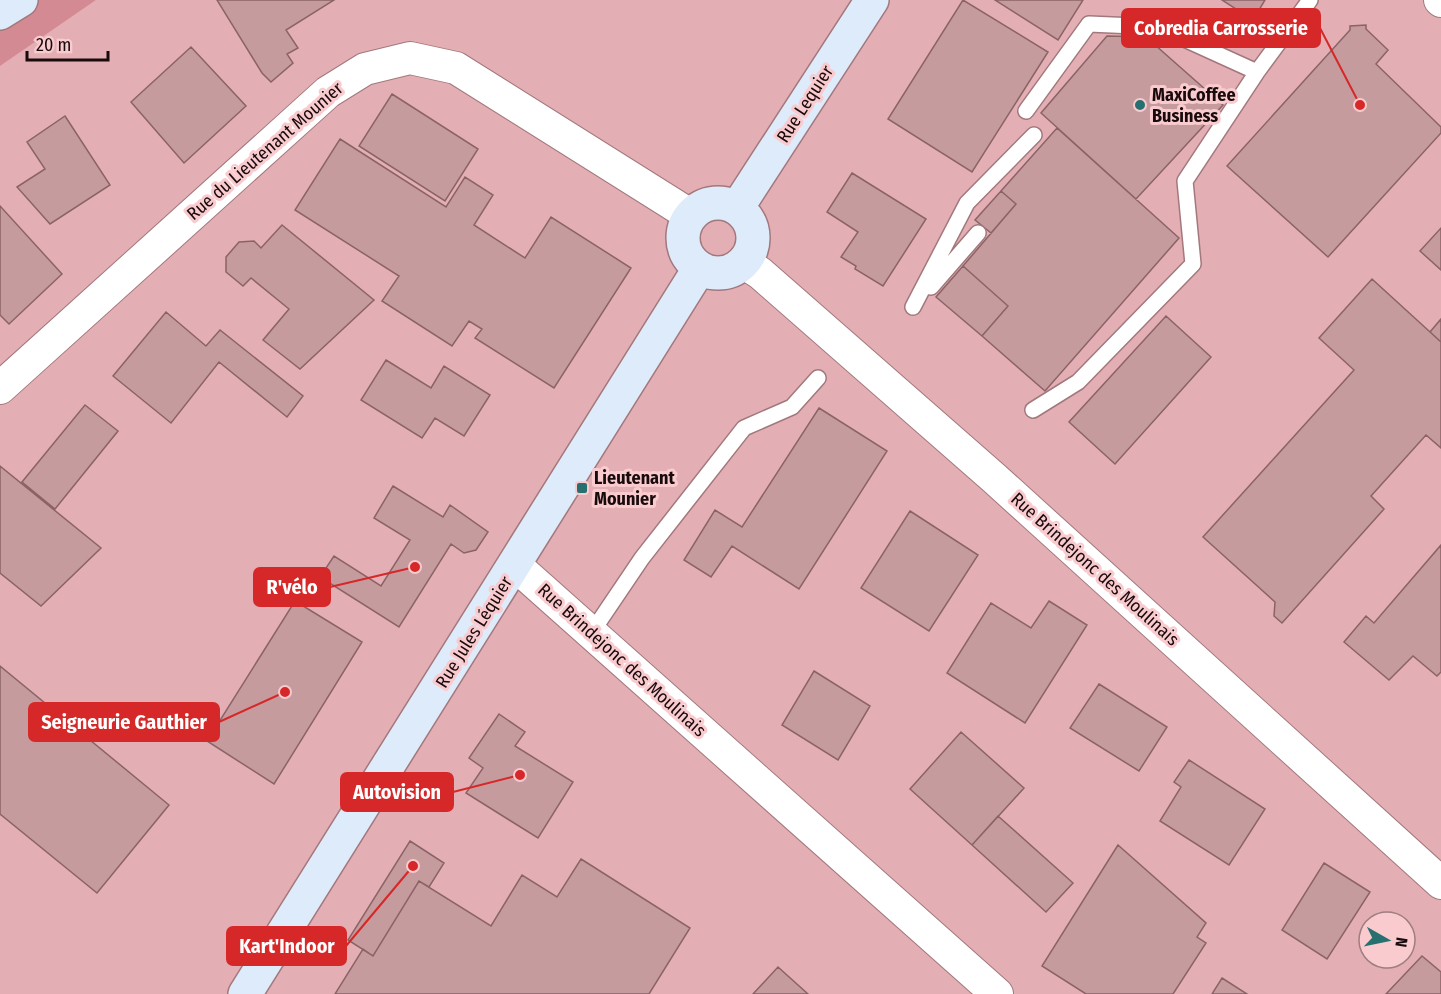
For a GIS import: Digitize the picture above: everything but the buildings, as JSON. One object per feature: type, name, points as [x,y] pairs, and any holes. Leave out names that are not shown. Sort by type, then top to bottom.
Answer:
[{"type":"street","points":[[0,13],[21,0]]},
{"type":"street","name":"Rue Lequier","points":[[737,208],[872,0]]},
{"type":"street","name":"Rue du Lieutenant Mounier","points":[[0,388],[328,92],[365,69],[410,58],[456,68],[690,215]]},
{"type":"street","points":[[718,202],[737,208],[750,224],[753,234],[753,244],[743,262],[722,273],[699,268],[684,250],[684,225],[690,215],[707,203],[718,202]]},
{"type":"street","name":"Rue Brindejonc des Moulinais","points":[[743,262],[760,273],[994,478],[1441,883]]},
{"type":"street","name":"Rue Jules Léquier","points":[[245,994],[516,566],[699,268]]},
{"type":"street","name":"Rue Brindejonc des Moulinais","points":[[516,566],[997,994]]},
{"type":"lane","points":[[1033,410],[1078,382],[1193,264],[1185,181],[1257,72],[1310,0]]},
{"type":"lane","points":[[1026,111],[1089,24],[1158,27],[1257,72]]},
{"type":"lane","points":[[978,233],[913,307],[967,204],[1034,135]]},
{"type":"lane","points":[[592,632],[642,558],[744,428],[792,407],[818,378]]},
{"type":"shaded area","points":[[0,0],[96,0],[0,66]]},
{"type":"shaded area","points":[[96,0],[1441,0],[1441,994],[0,994],[0,66]]},
{"type":"place","name":"MaxiCoffee Business","points":[[1140,105]]},
{"type":"place","name":"Cobredia Carrosserie","points":[[1360,105]]},
{"type":"place","name":"Lieutenant Mounier","points":[[582,488]]},
{"type":"place","name":"R'vélo","points":[[415,567]]},
{"type":"place","name":"Seigneurie Gauthier","points":[[285,692]]},
{"type":"place","name":"Autovision","points":[[520,775]]},
{"type":"place","name":"Kart'Indoor","points":[[413,866]]}]
